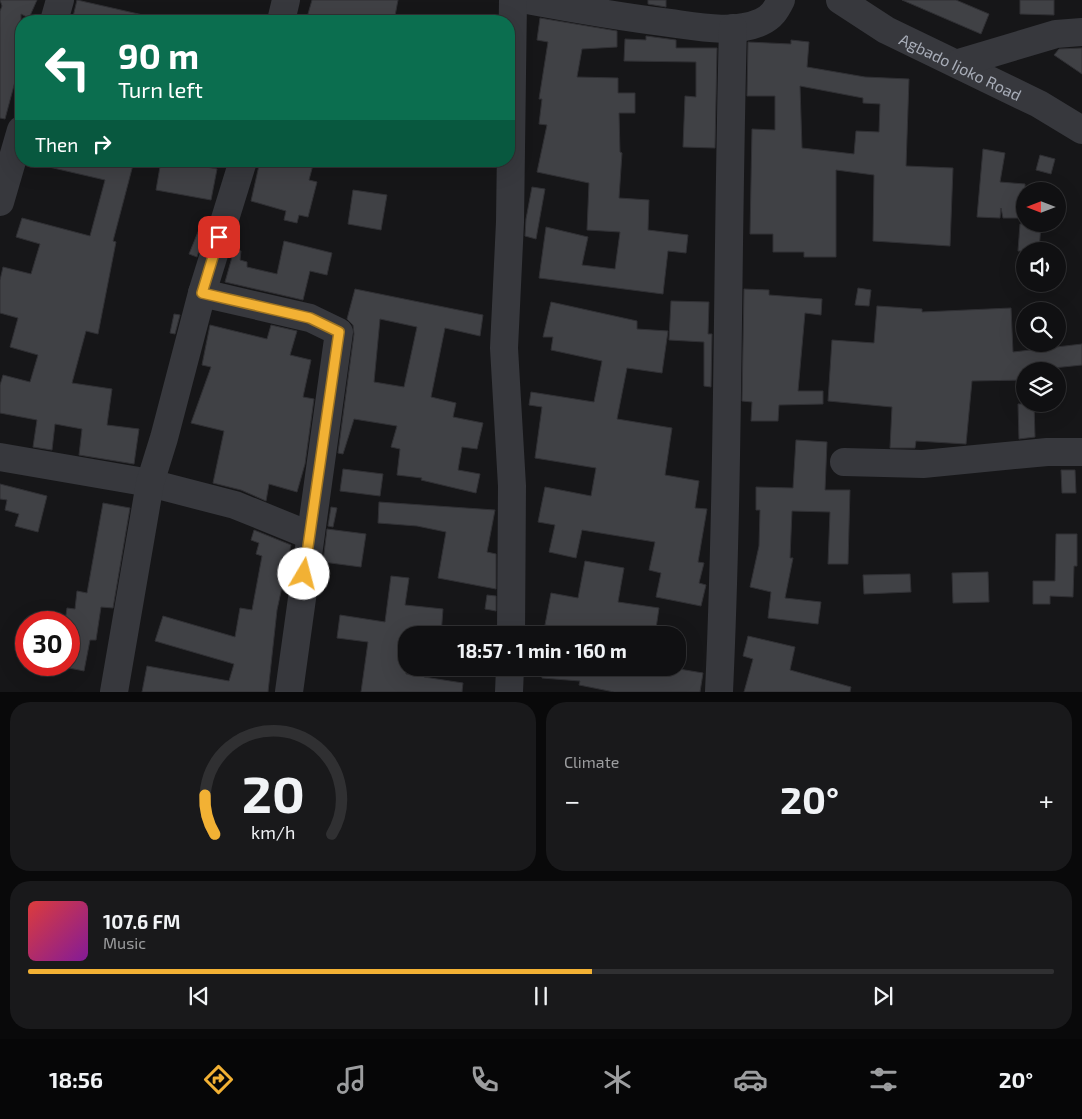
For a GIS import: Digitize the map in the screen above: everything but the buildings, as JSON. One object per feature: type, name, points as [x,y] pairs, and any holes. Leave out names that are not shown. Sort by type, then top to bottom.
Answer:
[{"type":"street","points":[[56,15],[60,0]]},
{"type":"street","points":[[282,15],[286,0]]},
{"type":"street","points":[[513,0],[513,15]]},
{"type":"street","points":[[527,0],[606,16],[712,28],[732,28],[761,22],[774,14],[781,0]]},
{"type":"street","name":"Agbado Ijoko Road","points":[[840,0],[886,30],[1039,104],[1082,130]]},
{"type":"street","points":[[719,692],[726,544],[728,209],[732,28]]},
{"type":"street","points":[[958,64],[1056,34],[1082,32]]},
{"type":"street","points":[[0,202],[15,151]]},
{"type":"street","points":[[114,692],[150,483],[164,438],[202,293],[241,167]]},
{"type":"street","points":[[511,167],[504,348],[512,486],[511,626]]},
{"type":"street","points":[[202,293],[310,318],[339,332],[288,692]]},
{"type":"street","points":[[844,462],[923,464],[1046,452],[1082,452]]},
{"type":"street","points":[[0,457],[150,483],[235,505],[309,535]]},
{"type":"street","points":[[509,692],[510,676]]},
{"type":"route","points":[[219,237],[202,293],[310,318],[339,332],[304,574]]}]
